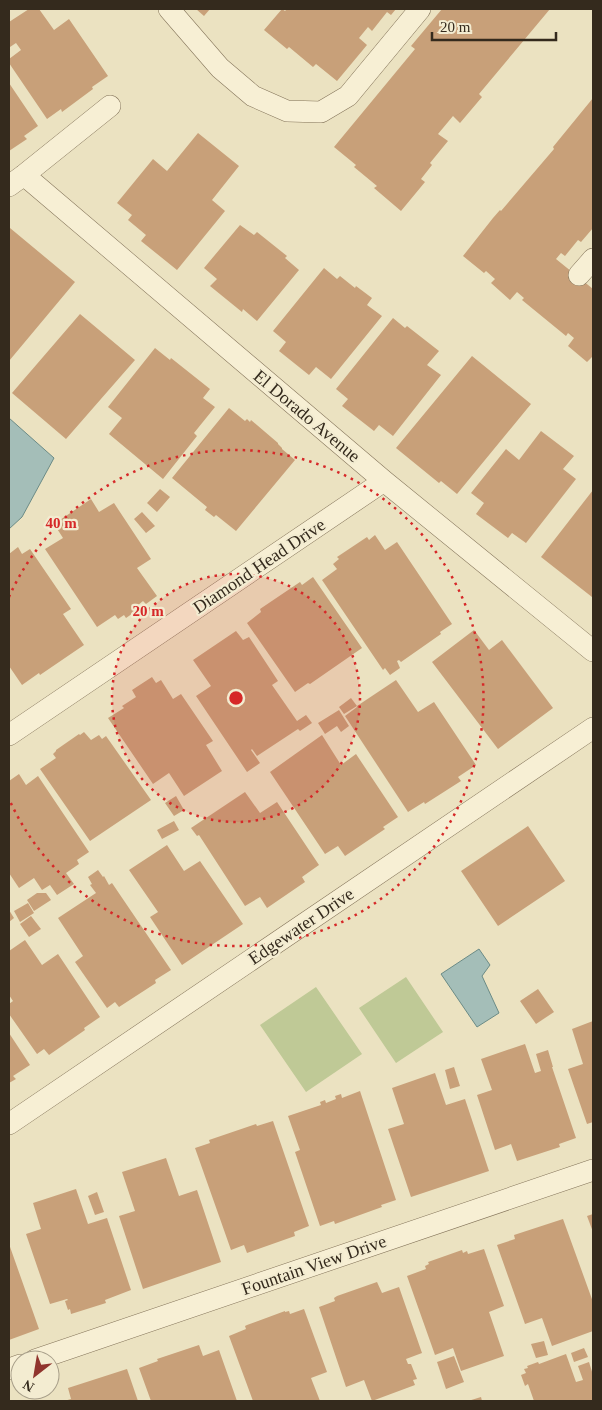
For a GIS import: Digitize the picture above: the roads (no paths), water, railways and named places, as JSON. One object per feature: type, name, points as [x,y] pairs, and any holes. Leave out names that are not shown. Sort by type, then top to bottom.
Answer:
[{"type":"lane","points":[[169,9],[220,68],[253,96],[287,111],[321,112],[348,96],[420,9]]},
{"type":"lane","points":[[17,181],[110,106]]},
{"type":"lane","name":"El Dorado Avenue","points":[[17,181],[593,652]]},
{"type":"lane","points":[[579,275],[593,259]]},
{"type":"lane","name":"Diamond Head Drive","points":[[9,735],[384,481]]},
{"type":"lane","name":"Edgewater Drive","points":[[9,1124],[593,728]]},
{"type":"lane","name":"Fountain View Drive","points":[[60,1351],[593,1170]]},
{"type":"water","points":[[9,418],[54,458],[22,517],[9,529]]},
{"type":"water","points":[[479,949],[490,965],[482,976],[499,1013],[477,1027],[441,974]]}]
